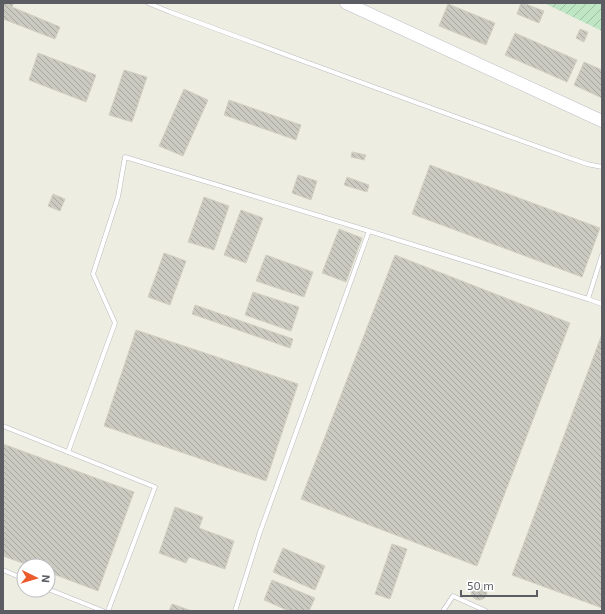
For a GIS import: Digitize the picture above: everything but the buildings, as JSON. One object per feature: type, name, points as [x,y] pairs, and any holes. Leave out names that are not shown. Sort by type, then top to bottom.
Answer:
[{"type":"street","points":[[346,3],[602,121]]},
{"type":"lane","points":[[148,3],[484,128],[587,164],[602,167]]},
{"type":"lane","points":[[68,452],[115,323],[93,274],[118,197],[125,157],[602,304]]},
{"type":"lane","points":[[235,611],[262,525],[369,231]]},
{"type":"lane","points":[[588,299],[602,255]]},
{"type":"lane","points":[[3,426],[155,487],[108,611]]},
{"type":"lane","points":[[3,570],[16,576]]},
{"type":"lane","points":[[56,592],[103,611]]},
{"type":"lane","points":[[443,611],[454,596],[486,611]]},
{"type":"green space","points":[[544,3],[602,3],[602,31]]}]
